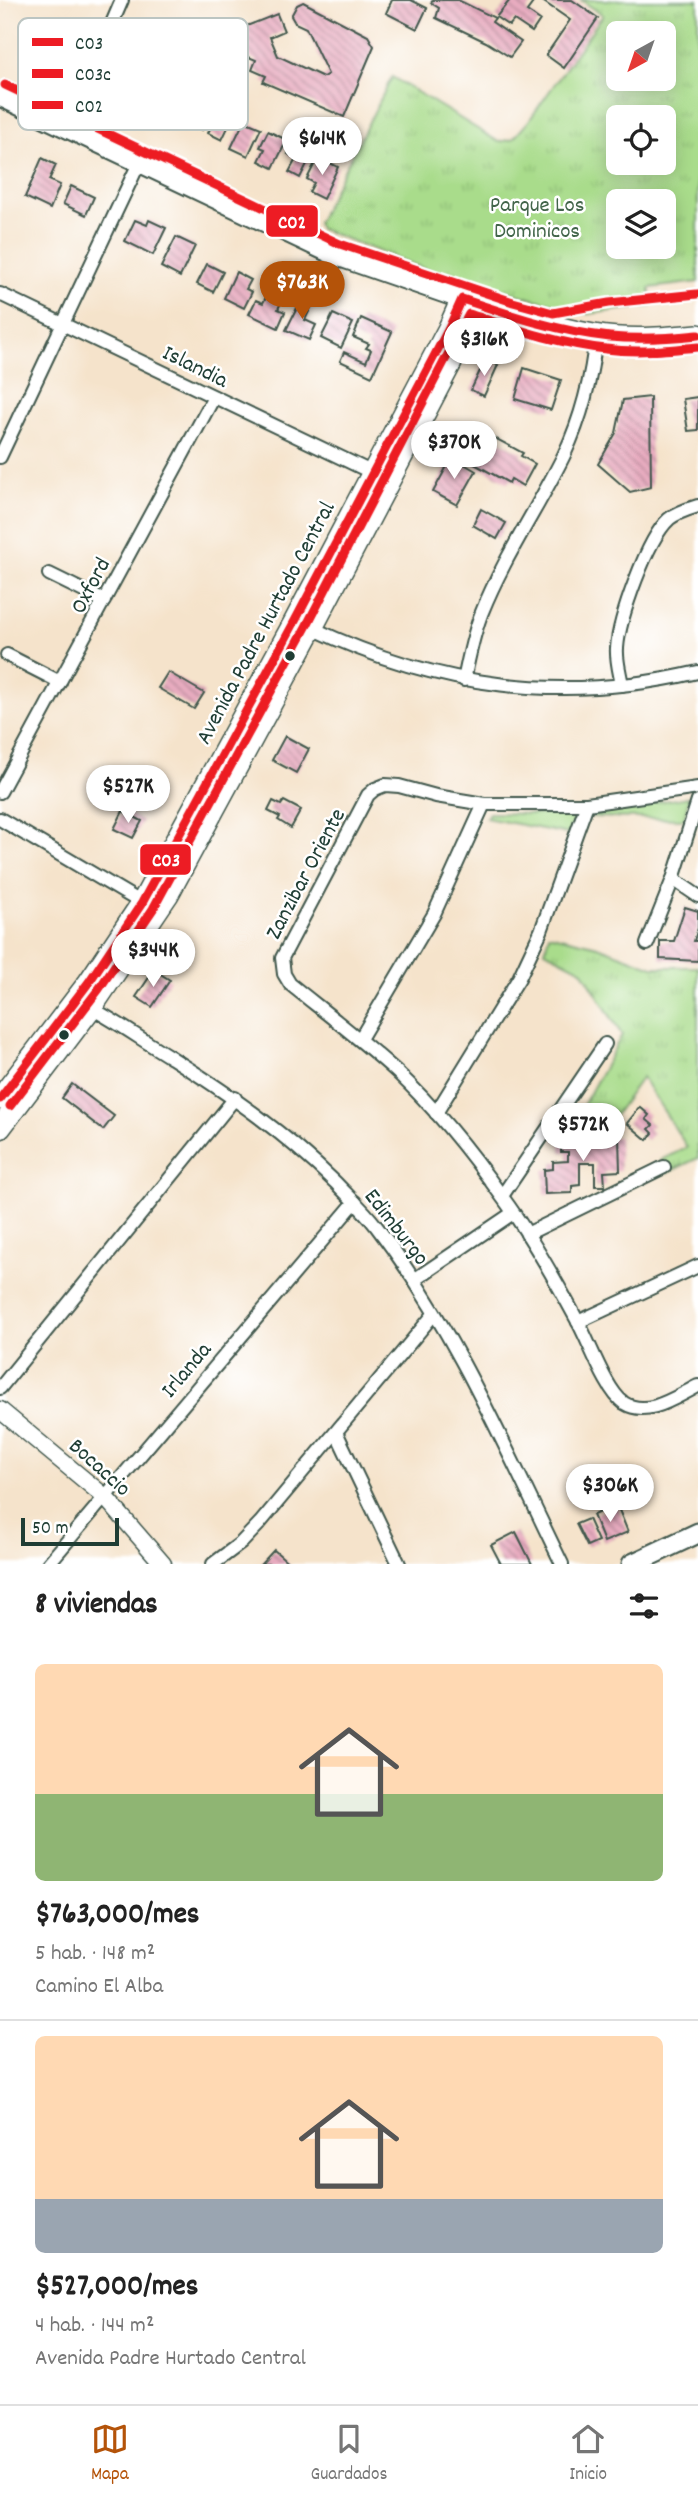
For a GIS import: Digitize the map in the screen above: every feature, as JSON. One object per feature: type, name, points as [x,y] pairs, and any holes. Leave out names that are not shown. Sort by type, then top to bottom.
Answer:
[{"type":"main road","points":[[0,96],[18,105]]},
{"type":"main road","points":[[71,130],[335,255],[470,302],[548,325],[596,335],[660,338],[698,335]]},
{"type":"main road","name":"Avenida Padre Hurtado Central","points":[[0,1099],[89,982],[142,903],[373,473],[470,302]]},
{"type":"main road","name":"Avenida Padre Hurtado Central","points":[[0,1128],[91,1008],[168,894],[312,628],[465,336],[470,302]]},
{"type":"main road","points":[[632,1564],[697,1535]]},
{"type":"street","points":[[114,18],[122,0]]},
{"type":"street","points":[[0,457],[139,163]]},
{"type":"street","name":"Islandia","points":[[0,294],[373,473]]},
{"type":"street","points":[[464,680],[481,614],[499,573],[565,454],[575,428],[589,381],[596,335]]},
{"type":"street","name":"Oxford","points":[[0,792],[214,397]]},
{"type":"street","points":[[622,685],[616,652],[620,623],[653,541],[669,519],[686,509],[698,506]]},
{"type":"street","points":[[49,574],[104,601]]},
{"type":"street","points":[[312,628],[392,662],[464,680],[548,688],[622,685],[698,673]]},
{"type":"street","points":[[7,655],[60,682]]},
{"type":"street","name":"Zanzibar Oriente","points":[[698,788],[587,804],[484,804],[436,796],[399,786],[385,785],[375,789],[368,796],[282,958],[284,974],[290,985],[360,1039],[399,1074],[436,1113],[502,1196],[578,1322],[611,1388],[624,1403],[637,1408],[652,1407],[698,1386]]},
{"type":"street","points":[[647,944],[673,879],[698,801]]},
{"type":"street","points":[[360,1039],[434,914],[484,804]]},
{"type":"street","points":[[436,1113],[519,978],[541,931],[587,804]]},
{"type":"street","points":[[0,819],[142,903]]},
{"type":"street","points":[[673,879],[698,896]]},
{"type":"street","name":"Edimburgo","points":[[91,1008],[236,1098],[314,1161],[375,1224],[434,1314],[486,1409],[562,1564]]},
{"type":"street","points":[[502,1196],[605,1044]]},
{"type":"street","points":[[0,1388],[236,1098]]},
{"type":"street","points":[[527,1234],[664,1167]]},
{"type":"street","name":"Irlanda","points":[[48,1564],[355,1202]]},
{"type":"street","points":[[414,1280],[513,1213]]},
{"type":"street","points":[[578,1322],[698,1266]]},
{"type":"street","points":[[213,1564],[260,1523],[337,1434],[434,1314]]},
{"type":"street","name":"Bocaccio","points":[[0,1410],[105,1497],[163,1564]]},
{"type":"street","points":[[337,1434],[399,1564]]},
{"type":"green space","name":"Parque Los Dominicos","points":[[581,0],[698,0],[698,282],[650,288],[650,306],[588,314],[422,268],[320,229],[317,223],[392,77],[499,142],[513,139],[528,122],[603,15]]},
{"type":"green space","points":[[689,797],[684,819],[593,817],[593,812]]},
{"type":"green space","points":[[489,813],[576,815],[568,834],[486,818]]},
{"type":"green space","points":[[549,934],[598,946],[653,967],[698,967],[698,1158],[667,1173],[661,1160],[687,1147],[642,1077],[610,1122],[574,1122],[622,1035],[582,970],[545,951]]},
{"type":"building","points":[[392,0],[411,0],[427,8],[417,29],[386,13]]},
{"type":"building","points":[[433,0],[458,0],[495,18],[492,22],[521,42],[510,57],[436,18],[439,8],[431,3]]},
{"type":"building","points":[[510,0],[535,0],[527,11],[540,20],[532,32],[514,20],[509,26],[496,17]]},
{"type":"building","points":[[541,0],[572,0],[598,18],[564,68],[546,55],[570,20]]},
{"type":"building","points":[[303,2],[368,36],[374,46],[344,117],[263,82],[266,76],[252,70],[256,60],[248,57],[248,26],[277,14],[284,31],[270,37],[278,56],[323,77],[328,74],[306,28],[295,23],[291,16],[297,5]]},
{"type":"building","points":[[248,123],[261,128],[248,156],[231,148],[240,130],[248,130]]},
{"type":"building","points":[[209,130],[227,130],[222,140],[208,133]]},
{"type":"building","points":[[268,131],[287,140],[273,168],[259,161],[265,149],[260,147]]},
{"type":"building","points":[[293,144],[312,154],[300,178],[289,172],[296,159],[288,154]]},
{"type":"building","points":[[318,157],[338,167],[323,199],[309,192],[314,183],[307,179]]},
{"type":"building","points":[[42,158],[56,165],[49,180],[60,185],[50,209],[25,197]]},
{"type":"building","points":[[71,186],[94,197],[86,215],[63,204]]},
{"type":"building","points":[[135,220],[147,225],[149,220],[166,228],[153,255],[125,241]]},
{"type":"building","points":[[176,237],[195,246],[180,277],[161,267]]},
{"type":"building","points":[[207,264],[223,272],[213,292],[197,284]]},
{"type":"building","points":[[236,272],[251,280],[246,289],[252,292],[244,308],[224,298]]},
{"type":"building","points":[[273,283],[287,290],[278,309],[285,312],[278,328],[249,314],[256,300],[263,303]]},
{"type":"building","points":[[302,298],[313,303],[305,320],[316,325],[309,340],[286,330]]},
{"type":"building","points":[[333,314],[353,323],[341,348],[321,338]]},
{"type":"building","points":[[361,318],[392,332],[372,376],[340,361],[344,352],[366,362],[371,350],[366,348],[369,344],[353,337]]},
{"type":"building","points":[[485,360],[498,365],[484,396],[471,390]]},
{"type":"building","points":[[524,368],[561,380],[551,410],[515,399]]},
{"type":"building","points":[[650,397],[651,487],[630,492],[598,464],[616,433],[623,400]]},
{"type":"building","points":[[698,397],[698,430],[688,431],[683,399]]},
{"type":"building","points":[[470,429],[491,440],[493,437],[523,453],[521,456],[535,464],[523,486],[511,479],[509,483],[469,461],[472,456],[459,449]]},
{"type":"building","points":[[452,457],[476,471],[457,505],[433,492]]},
{"type":"building","points":[[481,509],[506,523],[497,539],[473,525]]},
{"type":"building","points":[[168,672],[204,693],[194,709],[158,688]]},
{"type":"building","points":[[285,736],[309,749],[296,773],[272,760]]},
{"type":"building","points":[[273,801],[281,805],[284,801],[301,810],[291,828],[278,820],[280,817],[268,811]]},
{"type":"building","points":[[123,811],[142,821],[133,838],[114,829]]},
{"type":"building","points":[[685,907],[698,911],[698,928],[694,941],[698,941],[698,961],[660,959],[660,941],[674,941]]},
{"type":"building","points":[[154,970],[170,980],[152,1007],[136,997]]},
{"type":"building","points":[[72,1084],[114,1116],[103,1130],[62,1098]]},
{"type":"building","points":[[640,1107],[649,1115],[646,1119],[653,1125],[649,1129],[653,1133],[647,1140],[627,1123]]},
{"type":"building","points":[[619,1137],[620,1171],[604,1172],[605,1186],[595,1186],[595,1163],[580,1163],[580,1185],[572,1186],[572,1193],[545,1194],[544,1170],[553,1169],[553,1162],[568,1161],[568,1152],[561,1152],[561,1139]]},
{"type":"building","points":[[617,1505],[628,1532],[604,1542],[593,1515]]},
{"type":"building","points":[[588,1519],[598,1541],[587,1546],[576,1524]]},
{"type":"building","points":[[516,1532],[532,1564],[501,1564],[491,1545]]},
{"type":"building","points":[[274,1550],[290,1564],[261,1564]]},
{"type":"transit line","name":"C02","points":[[5,85],[18,91]]},
{"type":"transit line","name":"C02","points":[[100,130],[340,244],[553,313],[609,303],[697,294]]},
{"type":"transit line","name":"C03","points":[[0,1099],[89,982],[142,903],[295,621],[462,299],[535,322],[591,335],[621,338],[698,335]]},
{"type":"transit line","name":"C03c","points":[[10,1106],[99,989],[153,909],[306,627],[469,314],[536,335],[588,347],[640,351],[698,347]]}]
